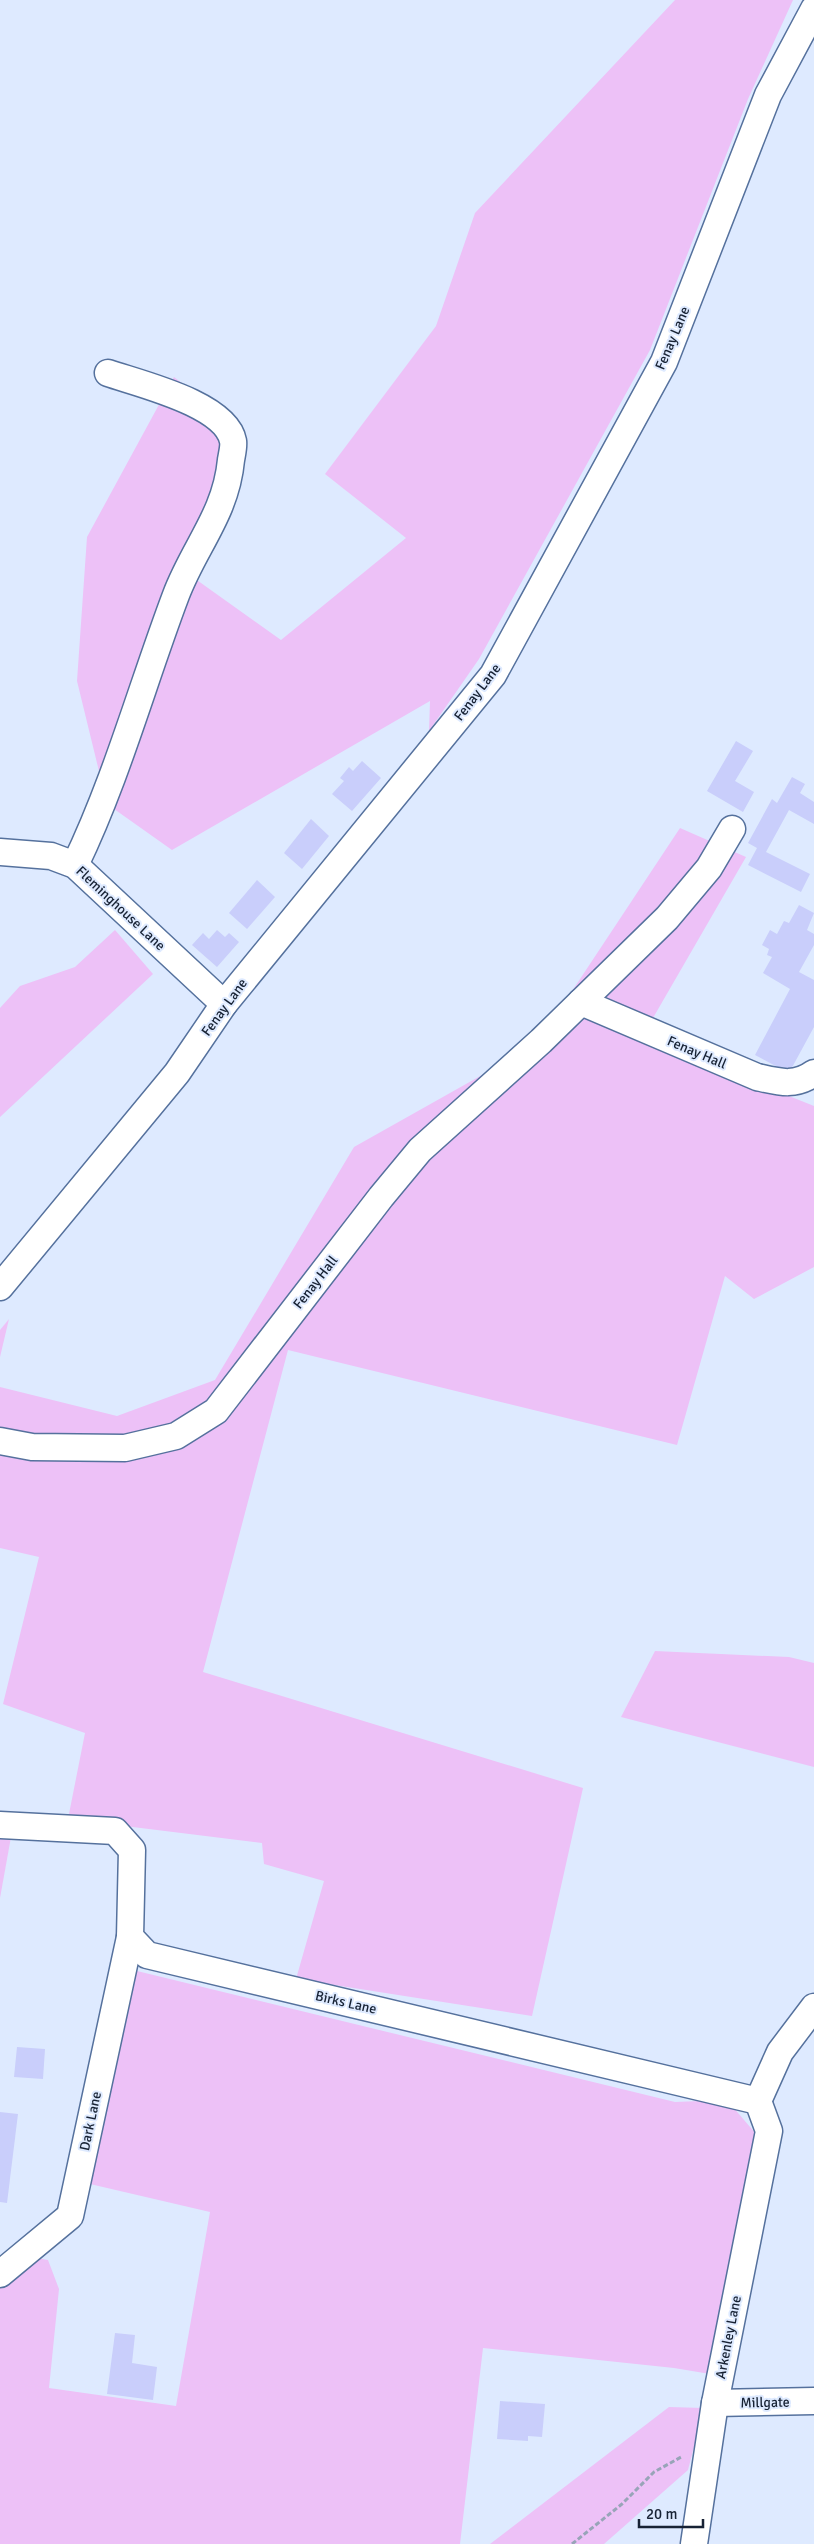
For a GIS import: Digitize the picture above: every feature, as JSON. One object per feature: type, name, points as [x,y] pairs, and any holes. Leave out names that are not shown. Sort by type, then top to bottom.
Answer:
[{"type":"street","name":"Fenay Lane","points":[[0,1287],[177,1073],[224,1004],[493,675],[664,362],[768,94],[814,9]]},
{"type":"street","points":[[75,865],[96,822],[176,593],[212,524],[229,484],[233,441],[220,418],[192,402],[108,373]]},
{"type":"street","name":"Fenay Hall","points":[[0,1441],[32,1448],[125,1448],[176,1436],[216,1411],[381,1197],[420,1150],[541,1041],[667,918],[709,868],[732,829]]},
{"type":"street","name":"Fleminghouse Lane","points":[[0,852],[51,856],[75,865],[224,1004]]},
{"type":"street","name":"Fenay Hall","points":[[581,1002],[757,1077],[786,1084],[804,1080],[814,1073]]},
{"type":"street","points":[[0,1825],[115,1831],[132,1850],[130,1937]]},
{"type":"street","name":"Birks Lane","points":[[130,1937],[147,1955],[758,2101]]},
{"type":"street","name":"Dark Lane","points":[[0,2274],[70,2216],[130,1937]]},
{"type":"street","points":[[758,2101],[780,2052],[814,2007]]},
{"type":"street","name":"Arkenley Lane","points":[[694,2544],[715,2403],[769,2131],[758,2101]]},
{"type":"street","name":"Millgate","points":[[715,2403],[814,2401]]},
{"type":"path","points":[[572,2544],[622,2504],[654,2472],[671,2464],[710,2437]]},
{"type":"shaded area","points":[[675,0],[793,0],[748,99],[650,350],[479,659],[429,731],[430,701],[172,850],[107,804],[77,681],[87,537],[174,377],[244,432],[180,568],[281,640],[406,538],[325,474],[436,326],[475,213]]},
{"type":"shaded area","points":[[680,828],[746,857],[642,1037],[814,1106],[814,1267],[754,1299],[725,1276],[677,1445],[288,1350],[203,1672],[583,1788],[532,2016],[296,1979],[324,1881],[264,1864],[262,1843],[68,1819],[85,1733],[3,1704],[39,1557],[0,1548],[0,1387],[117,1416],[215,1380],[354,1147],[537,1044]]},
{"type":"shaded area","points":[[115,930],[153,974],[0,1117],[0,1008],[20,986],[75,967]]},
{"type":"shaded area","points":[[9,1319],[0,1357],[0,1330]]},
{"type":"shaded area","points":[[655,1651],[789,1657],[814,1663],[814,1767],[621,1717]]},
{"type":"shaded area","points":[[0,1836],[11,1837],[0,1898]]},
{"type":"shaded area","points":[[137,1971],[675,2102],[727,2100],[756,2134],[710,2374],[674,2368],[483,2348],[460,2544],[0,2544],[0,2282],[31,2257],[48,2260],[59,2289],[49,2388],[176,2406],[210,2212],[90,2184]]},
{"type":"shaded area","points":[[669,2407],[704,2408],[688,2470],[604,2544],[490,2544]]},
{"type":"building","points":[[736,741],[753,751],[735,781],[754,792],[743,812],[707,791]]},
{"type":"building","points":[[362,761],[381,778],[352,811],[332,794],[344,781],[340,778],[349,767],[353,771]]},
{"type":"building","points":[[792,777],[805,784],[800,793],[814,802],[814,824],[789,810],[766,852],[810,874],[801,892],[748,865],[757,848],[748,843],[772,799],[777,803]]},
{"type":"building","points":[[311,819],[329,836],[302,869],[284,853]]},
{"type":"building","points":[[257,880],[275,897],[247,929],[229,913]]},
{"type":"building","points":[[799,905],[814,913],[807,930],[814,934],[814,945],[799,972],[814,980],[814,1027],[789,1073],[755,1055],[790,989],[763,973],[772,957],[767,955],[769,949],[762,945],[770,930],[777,934],[784,921],[789,923]]},
{"type":"building","points":[[217,930],[225,937],[229,933],[239,942],[217,967],[192,945],[203,933],[209,939]]},
{"type":"building","points":[[17,2047],[45,2049],[43,2079],[14,2077]]},
{"type":"building","points":[[0,2112],[18,2114],[7,2203],[0,2202]]},
{"type":"building","points":[[115,2333],[135,2335],[132,2363],[157,2367],[153,2400],[107,2394]]},
{"type":"building","points":[[500,2401],[545,2404],[542,2437],[528,2436],[528,2441],[497,2439]]}]
